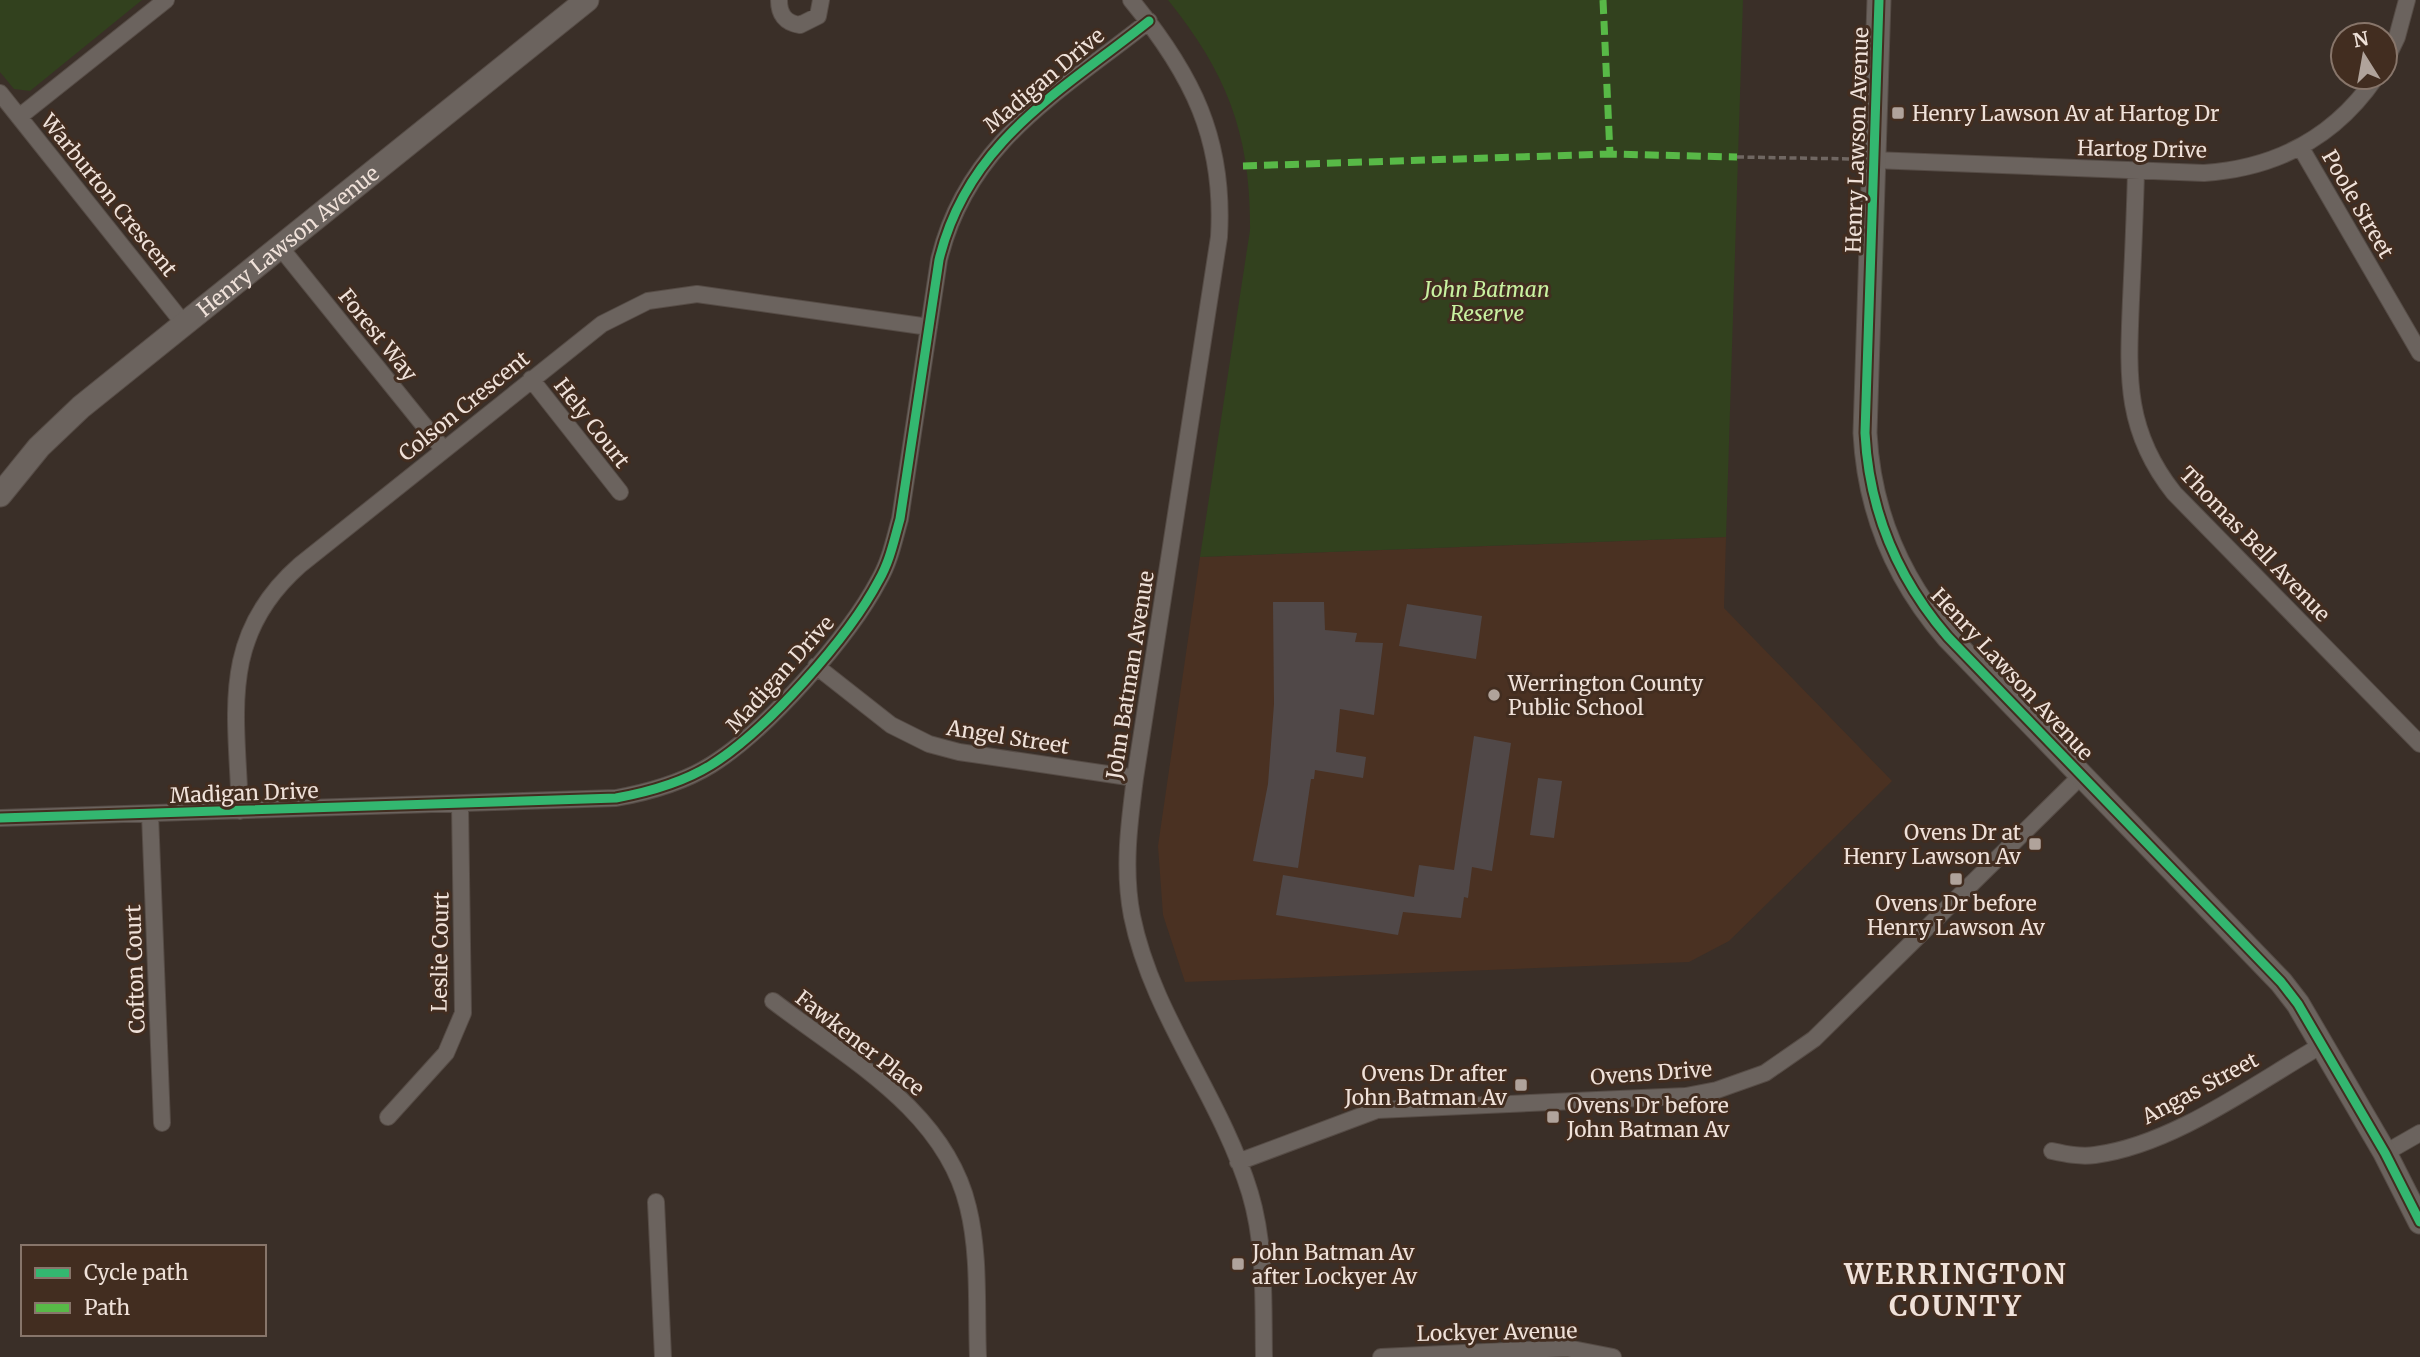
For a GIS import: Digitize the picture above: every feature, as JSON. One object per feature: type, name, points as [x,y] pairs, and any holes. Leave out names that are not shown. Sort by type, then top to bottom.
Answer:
[{"type":"street","points":[[19,117],[166,0]]},
{"type":"street","name":"Henry Lawson Avenue","points":[[0,495],[54,431],[587,0]]},
{"type":"street","points":[[779,0],[781,14],[793,24],[800,25],[818,16],[821,0]]},
{"type":"street","name":"John Batman Avenue","points":[[1131,0],[1183,69],[1205,118],[1216,162],[1220,207],[1217,250],[1127,840],[1131,913],[1141,953],[1250,1193],[1258,1230],[1264,1357]]},
{"type":"street","name":"Henry Lawson Avenue","points":[[1879,0],[1865,433],[1870,482],[1882,528],[1903,576],[1929,614],[2262,959],[2298,1004],[2385,1153],[2420,1222]]},
{"type":"street","points":[[2399,30],[2407,0]]},
{"type":"street","name":"Madigan Drive","points":[[0,818],[615,798],[646,793],[678,782],[709,767],[738,747],[816,666],[866,604],[889,560],[900,519],[944,236],[972,177],[998,144],[1018,126],[1149,22]]},
{"type":"street","name":"Hartog Drive","points":[[1873,160],[2225,172],[2267,162],[2301,148],[2338,122],[2364,91]]},
{"type":"street","name":"Warburton Crescent","points":[[0,93],[184,324]]},
{"type":"street","name":"Poole Street","points":[[2301,148],[2420,353]]},
{"type":"street","name":"Thomas Bell Avenue","points":[[2136,171],[2129,377],[2134,416],[2150,457],[2174,493],[2420,744]]},
{"type":"street","name":"Forest Way","points":[[280,247],[443,449]]},
{"type":"street","name":"Colson Crescent","points":[[240,811],[236,691],[243,650],[257,614],[276,588],[443,449],[618,314],[672,295],[730,297],[929,327]]},
{"type":"street","name":"Hely Court","points":[[531,379],[620,492]]},
{"type":"street","name":"Angel Street","points":[[816,666],[891,725],[929,744],[960,752],[1135,778]]},
{"type":"street","name":"Ovens Drive","points":[[1238,1162],[1377,1110],[1686,1096],[1743,1083],[1788,1059],[1814,1039],[2082,775]]},
{"type":"street","name":"Leslie Court","points":[[388,1117],[446,1054],[463,1013],[460,804]]},
{"type":"street","name":"Cofton Court","points":[[150,814],[162,1123]]},
{"type":"street","name":"Fawkener Place","points":[[773,1002],[898,1096],[926,1124],[949,1157],[963,1188],[972,1226],[978,1357]]},
{"type":"street","name":"Angas Street","points":[[2052,1151],[2096,1155],[2148,1141],[2189,1122],[2322,1045]]},
{"type":"street","points":[[2385,1153],[2420,1133]]},
{"type":"street","points":[[656,1202],[663,1357]]},
{"type":"street","name":"Lockyer Avenue","points":[[1381,1357],[1567,1348],[1613,1357]]},
{"type":"path","points":[[1737,157],[1873,160]]},
{"type":"shaded area","name":"Werrington County Public School","points":[[1726,537],[1724,608],[1892,781],[1729,941],[1689,962],[1185,982],[1163,915],[1158,846],[1200,557]]},
{"type":"green space","points":[[0,0],[142,0],[30,91],[14,89],[0,72]]},
{"type":"green space","name":"John Batman Reserve","points":[[1168,0],[1743,0],[1726,537],[1200,557],[1250,230],[1249,196],[1246,164],[1232,107],[1206,53]]},
{"type":"building","points":[[1273,602],[1324,602],[1325,630],[1357,633],[1355,642],[1383,643],[1374,715],[1340,709],[1336,752],[1366,757],[1363,778],[1315,770],[1314,779],[1311,779],[1298,868],[1253,861],[1268,784],[1274,704]]},
{"type":"building","points":[[1407,604],[1482,616],[1476,659],[1399,646]]},
{"type":"building","points":[[1474,736],[1511,743],[1492,871],[1472,867],[1468,898],[1464,897],[1461,918],[1403,912],[1398,935],[1276,915],[1283,875],[1414,897],[1419,865],[1454,870]]},
{"type":"building","points":[[1538,778],[1562,781],[1554,838],[1530,835]]},
{"type":"marked path","points":[[1603,0],[1610,154],[1737,157]]},
{"type":"marked path","points":[[1243,166],[1610,154]]},
{"type":"cycle path","points":[[1879,0],[1865,433],[1872,489],[1900,567],[1948,637],[2281,982],[2298,1004],[2385,1153],[2420,1222]]},
{"type":"cycle path","points":[[0,818],[616,798],[641,793],[689,777],[733,750],[780,707],[827,655],[848,628],[883,573],[900,519],[939,260],[952,219],[971,183],[994,151],[1021,123],[1149,21]]},
{"type":"place","name":"Henry Lawson Av at Hartog Dr","points":[[1898,113]]},
{"type":"place","name":"Werrington County Public School","points":[[1494,695]]},
{"type":"place","name":"Ovens Dr at Henry Lawson Av","points":[[2035,844]]},
{"type":"place","name":"Ovens Dr before Henry Lawson Av","points":[[1956,879]]},
{"type":"place","name":"Ovens Dr after John Batman Av","points":[[1521,1085]]},
{"type":"place","name":"Ovens Dr before John Batman Av","points":[[1553,1117]]},
{"type":"place","name":"John Batman Av after Lockyer Av","points":[[1238,1264]]},
{"type":"district","name":"WERRINGTON COUNTY","points":[[1956,1290]]}]
